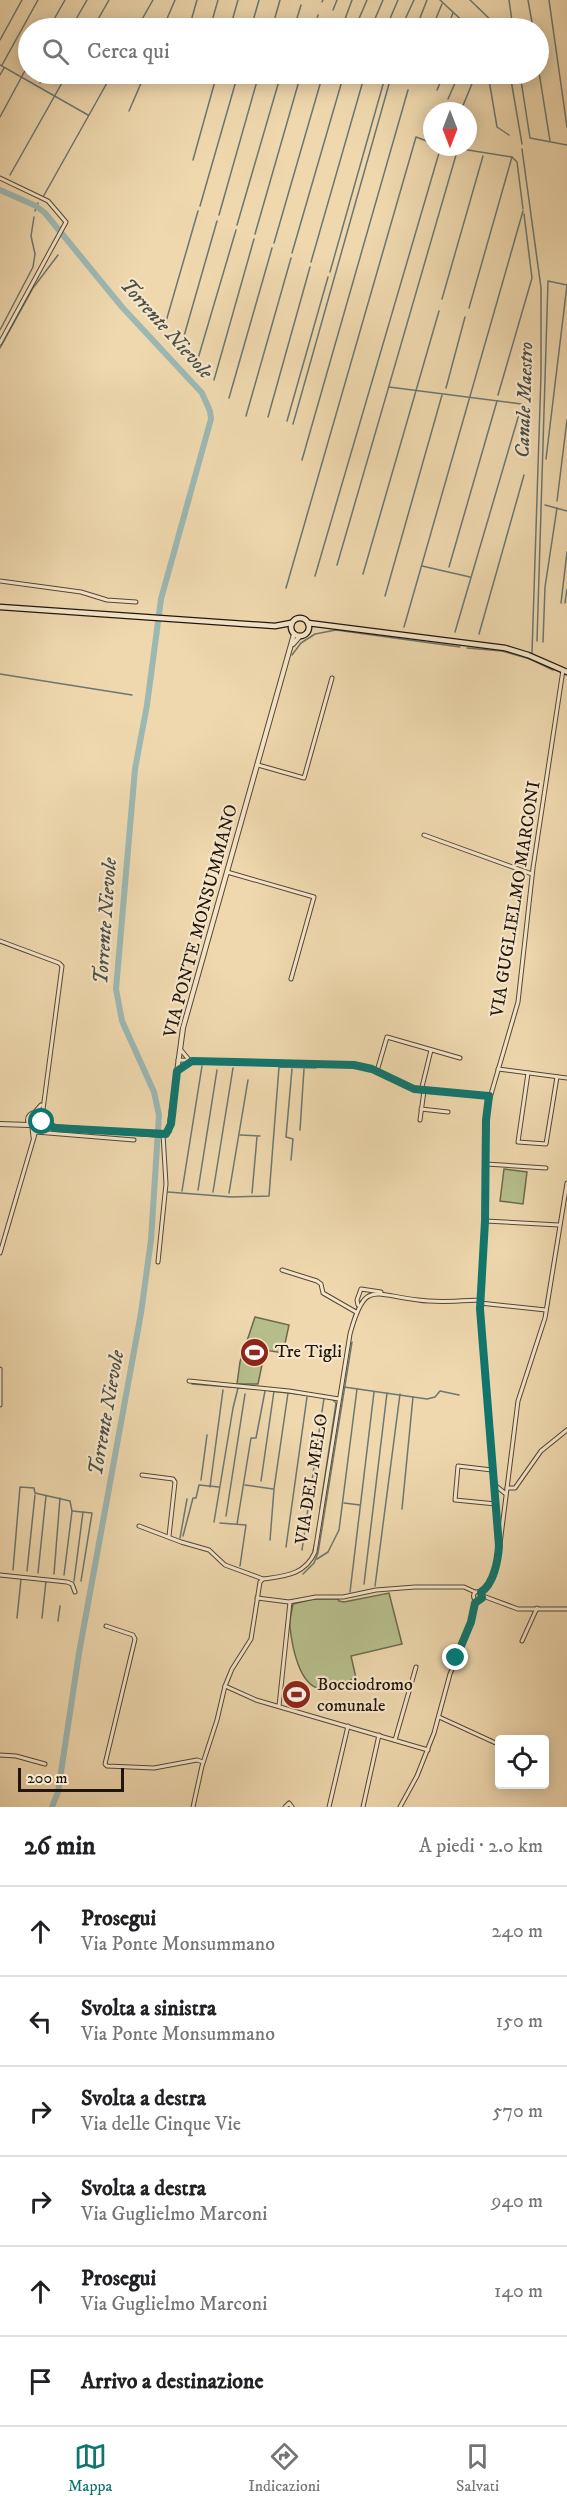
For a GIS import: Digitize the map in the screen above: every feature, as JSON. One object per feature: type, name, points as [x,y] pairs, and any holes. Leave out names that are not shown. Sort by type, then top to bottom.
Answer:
[{"type":"main road","points":[[0,607],[275,626],[291,623],[299,618],[318,626],[361,628],[505,648],[565,671]]},
{"type":"main road","points":[[291,623],[295,634]]},
{"type":"main road","points":[[308,623],[308,630]]},
{"type":"main road","points":[[275,626],[304,635],[308,630],[318,626]]},
{"type":"street","points":[[0,178],[48,201],[66,222],[0,343]]},
{"type":"street","points":[[0,581],[81,592],[106,600],[136,602]]},
{"type":"street","name":"VIA PONTE MONSUMMANO","points":[[162,1134],[170,1127],[183,1028],[295,634]]},
{"type":"street","name":"VIA GUGLIELMO MARCONI","points":[[482,1594],[493,1573],[499,1546],[480,1302],[485,1221],[486,1120],[489,1096],[518,1002],[533,874],[565,671]]},
{"type":"street","points":[[258,765],[304,778],[332,678]]},
{"type":"street","points":[[424,835],[533,874]]},
{"type":"street","points":[[226,872],[314,897],[291,979]]},
{"type":"street","points":[[0,941],[62,966],[42,1103],[42,1119],[35,1127],[28,1163],[0,1253]]},
{"type":"street","points":[[377,1071],[387,1037],[460,1058]]},
{"type":"street","points":[[180,1049],[186,1058],[192,1061]]},
{"type":"street","points":[[420,1120],[431,1050]]},
{"type":"street","points":[[178,1060],[364,1066],[408,1087],[423,1091],[489,1096]]},
{"type":"street","points":[[177,1071],[192,1061]]},
{"type":"street","points":[[498,1069],[567,1078]]},
{"type":"street","points":[[528,1073],[518,1142],[546,1144],[557,1077]]},
{"type":"street","points":[[13,1125],[28,1118],[42,1103]]},
{"type":"street","points":[[421,1109],[448,1112]]},
{"type":"street","points":[[34,1113],[56,1130],[162,1134],[166,1184],[158,1262]]},
{"type":"street","points":[[28,1118],[35,1127]]},
{"type":"street","points":[[0,1124],[134,1140]]},
{"type":"street","points":[[486,1164],[546,1168]]},
{"type":"street","points":[[499,1546],[506,1494],[504,1489],[518,1401],[546,1310],[567,1183]]},
{"type":"street","points":[[485,1221],[559,1225]]},
{"type":"street","points":[[282,1270],[317,1281],[323,1293],[356,1312]]},
{"type":"street","name":"VIA DEL MELO","points":[[263,1579],[294,1574],[308,1565],[315,1552],[339,1399],[359,1306],[357,1300],[361,1288],[382,1292]]},
{"type":"street","points":[[359,1306],[368,1298],[382,1292],[422,1301],[480,1302],[546,1310]]},
{"type":"street","points":[[0,1369],[0,1405]]},
{"type":"street","points":[[189,1381],[289,1391],[339,1399]]},
{"type":"street","points":[[495,1493],[515,1488],[541,1451],[567,1430]]},
{"type":"street","points":[[493,1470],[458,1466],[455,1500],[496,1506],[500,1512],[504,1510]]},
{"type":"street","points":[[142,1475],[165,1477],[175,1482],[169,1536]]},
{"type":"street","points":[[494,1485],[504,1489]]},
{"type":"street","points":[[139,1526],[209,1550],[225,1565],[263,1579],[260,1582],[251,1639],[232,1669],[225,1686],[218,1720],[203,1762],[193,1807]]},
{"type":"street","points":[[0,1575],[67,1582],[72,1584],[75,1592]]},
{"type":"street","points":[[257,1598],[290,1602],[316,1597],[343,1597],[376,1590],[464,1587],[513,1608],[567,1609]]},
{"type":"street","points":[[475,1592],[474,1596],[477,1600]]},
{"type":"street","points":[[400,1807],[428,1750],[450,1674],[471,1622],[477,1600],[482,1594]]},
{"type":"street","points":[[279,1706],[290,1602]]},
{"type":"street","points":[[522,1641],[537,1608]]},
{"type":"street","points":[[106,1626],[133,1635],[135,1639],[105,1764],[107,1766],[154,1768],[197,1760],[203,1762]]},
{"type":"street","points":[[395,1740],[416,1667]]},
{"type":"street","points":[[225,1686],[253,1698],[428,1750]]},
{"type":"street","points":[[439,1717],[495,1743]]},
{"type":"street","points":[[329,1807],[348,1726]]},
{"type":"street","points":[[363,1807],[379,1735]]},
{"type":"street","points":[[0,1755],[16,1756],[45,1764]]},
{"type":"street","points":[[285,1807],[289,1803],[292,1807]]},
{"type":"green space","points":[[504,1169],[527,1172],[523,1204],[500,1201]]},
{"type":"green space","name":"Tre Tigli","points":[[255,1317],[289,1325],[283,1353],[265,1350],[258,1384],[237,1384],[240,1362]]},
{"type":"green space","points":[[389,1593],[402,1644],[351,1656],[356,1678],[330,1689],[321,1689],[307,1681],[298,1664],[291,1635],[290,1618],[293,1604],[313,1599],[338,1599],[344,1602]]},
{"type":"waterway","points":[[0,40],[22,0]]},
{"type":"waterway","points":[[28,18],[38,0]]},
{"type":"waterway","points":[[55,18],[65,0]]},
{"type":"waterway","points":[[77,18],[87,0]]},
{"type":"waterway","points":[[99,18],[109,0]]},
{"type":"waterway","points":[[143,18],[153,0]]},
{"type":"waterway","points":[[167,18],[175,0]]},
{"type":"waterway","points":[[192,18],[197,0]]},
{"type":"waterway","points":[[213,18],[218,0]]},
{"type":"waterway","points":[[233,18],[238,0]]},
{"type":"waterway","points":[[254,18],[259,0]]},
{"type":"waterway","points":[[275,18],[280,0]]},
{"type":"waterway","points":[[333,10],[337,0]]},
{"type":"waterway","points":[[345,18],[352,0]]},
{"type":"waterway","points":[[359,18],[367,0]]},
{"type":"waterway","points":[[375,18],[383,0]]},
{"type":"waterway","points":[[390,18],[398,0]]},
{"type":"waterway","points":[[406,18],[414,0]]},
{"type":"waterway","points":[[420,18],[427,0]]},
{"type":"waterway","points":[[440,0],[459,18]]},
{"type":"waterway","name":"Canale Maestro","points":[[470,0],[489,18]]},
{"type":"waterway","points":[[509,0],[512,18]]},
{"type":"waterway","points":[[528,0],[531,18]]},
{"type":"waterway","points":[[549,0],[567,127]]},
{"type":"waterway","points":[[436,18],[442,4]]},
{"type":"waterway","points":[[297,18],[301,5]]},
{"type":"waterway","points":[[451,18],[453,13]]},
{"type":"waterway","points":[[2,65],[18,36]]},
{"type":"waterway","points":[[0,65],[18,75]]},
{"type":"waterway","points":[[0,75],[4,68]]},
{"type":"waterway","points":[[0,117],[18,84]]},
{"type":"waterway","points":[[33,84],[88,115]]},
{"type":"waterway","points":[[10,175],[61,84]]},
{"type":"waterway","points":[[43,197],[106,84]]},
{"type":"waterway","points":[[129,111],[141,84]]},
{"type":"waterway","points":[[193,160],[214,84]]},
{"type":"waterway","points":[[200,206],[235,84]]},
{"type":"waterway","points":[[219,215],[256,84]]},
{"type":"waterway","points":[[237,225],[278,84]]},
{"type":"waterway","points":[[255,234],[298,84]]},
{"type":"waterway","points":[[274,243],[320,84]]},
{"type":"waterway","points":[[292,253],[341,84]]},
{"type":"waterway","points":[[311,262],[362,84]]},
{"type":"waterway","points":[[330,272],[383,84]]},
{"type":"waterway","points":[[293,424],[389,84]]},
{"type":"waterway","points":[[437,90],[440,84]]},
{"type":"waterway","points":[[448,99],[455,84]]},
{"type":"waterway","points":[[464,102],[472,84]]},
{"type":"waterway","points":[[490,84],[497,127],[509,135]]},
{"type":"waterway","name":"Canale Maestro","points":[[512,84],[522,144]]},
{"type":"waterway","points":[[522,84],[530,138],[567,145]]},
{"type":"waterway","points":[[541,84],[550,141]]},
{"type":"waterway","points":[[302,460],[408,90]]},
{"type":"waterway","points":[[286,588],[416,137],[423,140]]},
{"type":"waterway","name":"Canale Maestro","points":[[522,149],[541,288],[541,374],[532,653]]},
{"type":"waterway","points":[[477,151],[512,157],[517,162],[523,209]]},
{"type":"waterway","points":[[315,576],[438,156]]},
{"type":"waterway","points":[[337,565],[456,156]]},
{"type":"waterway","points":[[442,299],[483,156]]},
{"type":"waterway","points":[[469,308],[512,157]]},
{"type":"waterway","name":"Torrente Nievole","points":[[0,190],[36,206],[45,213],[122,307],[202,393],[211,419],[161,599],[147,705],[135,769],[116,989],[122,1021],[154,1092],[159,1115],[151,1240],[141,1313],[79,1653],[58,1792],[52,1807]]},
{"type":"waterway","name":"Torrente Nievole","points":[[35,211],[38,203]]},
{"type":"waterway","points":[[165,325],[198,211]]},
{"type":"waterway","points":[[404,627],[523,211]]},
{"type":"waterway","points":[[498,395],[532,278],[524,214]]},
{"type":"waterway","points":[[0,330],[33,267],[35,254],[31,236],[34,217]]},
{"type":"waterway","points":[[182,343],[217,221]]},
{"type":"waterway","points":[[197,362],[236,230]]},
{"type":"waterway","points":[[214,380],[254,239]]},
{"type":"waterway","points":[[229,398],[272,248]]},
{"type":"waterway","points":[[0,348],[33,288],[58,255]]},
{"type":"waterway","points":[[246,416],[291,258]]},
{"type":"waterway","points":[[268,417],[310,267]]},
{"type":"waterway","points":[[287,421],[328,277]]},
{"type":"waterway","points":[[537,641],[548,281],[567,285],[546,459]]},
{"type":"waterway","points":[[363,574],[439,311]]},
{"type":"waterway","points":[[446,388],[465,317]]},
{"type":"waterway","points":[[389,387],[522,404],[455,632]]},
{"type":"waterway","points":[[385,596],[442,395]]},
{"type":"waterway","points":[[449,567],[497,401]]},
{"type":"waterway","points":[[557,501],[567,420]]},
{"type":"waterway","points":[[479,634],[524,475]]},
{"type":"waterway","points":[[545,505],[567,511]]},
{"type":"waterway","points":[[543,642],[545,587],[557,508]]},
{"type":"waterway","points":[[561,603],[567,552]]},
{"type":"waterway","points":[[422,566],[470,577]]},
{"type":"waterway","points":[[565,603],[567,589]]},
{"type":"waterway","points":[[292,655],[301,643],[315,634],[336,630],[460,647]]},
{"type":"waterway","points":[[467,648],[502,651],[530,659],[553,670]]},
{"type":"waterway","points":[[0,674],[132,695]]},
{"type":"waterway","points":[[182,1191],[202,1066]]},
{"type":"waterway","points":[[168,1192],[232,1197],[269,1196],[279,1067],[316,1068]]},
{"type":"waterway","points":[[213,1192],[233,1068]]},
{"type":"waterway","points":[[291,1160],[293,1139],[286,1137],[292,1069]]},
{"type":"waterway","points":[[300,1130],[304,1069]]},
{"type":"waterway","points":[[198,1190],[217,1070]]},
{"type":"waterway","points":[[229,1193],[248,1080]]},
{"type":"waterway","points":[[240,1135],[260,1136]]},
{"type":"waterway","points":[[252,1193],[257,1137]]},
{"type":"waterway","points":[[303,1574],[314,1563],[318,1553],[352,1342]]},
{"type":"waterway","points":[[192,1384],[256,1389]]},
{"type":"waterway","points":[[344,1387],[427,1399],[435,1397],[440,1391],[459,1395]]},
{"type":"waterway","points":[[214,1522],[238,1388]]},
{"type":"waterway","points":[[317,1559],[328,1552],[339,1530],[357,1389]]},
{"type":"waterway","points":[[210,1487],[223,1390]]},
{"type":"waterway","points":[[237,1524],[251,1438],[256,1438],[265,1391]]},
{"type":"waterway","points":[[270,1391],[307,1395]]},
{"type":"waterway","points":[[261,1481],[274,1391]]},
{"type":"waterway","points":[[350,1592],[374,1392]]},
{"type":"waterway","points":[[270,1540],[274,1489],[288,1393]]},
{"type":"waterway","points":[[364,1584],[387,1393]]},
{"type":"waterway","points":[[226,1516],[245,1394]]},
{"type":"waterway","points":[[375,1586],[400,1394]]},
{"type":"waterway","points":[[286,1547],[307,1397]]},
{"type":"waterway","points":[[402,1509],[413,1397]]},
{"type":"waterway","points":[[302,1550],[324,1398]]},
{"type":"waterway","points":[[320,1509],[336,1403],[332,1399]]},
{"type":"waterway","points":[[201,1480],[207,1435]]},
{"type":"waterway","points":[[183,1536],[193,1498],[196,1498],[199,1485],[219,1487]]},
{"type":"waterway","points":[[245,1485],[273,1489]]},
{"type":"waterway","points":[[13,1570],[20,1487],[34,1488],[35,1493],[70,1501],[72,1511],[92,1513],[81,1581]]},
{"type":"waterway","points":[[27,1571],[35,1495]]},
{"type":"waterway","points":[[38,1573],[46,1496]]},
{"type":"waterway","points":[[54,1574],[60,1498]]},
{"type":"waterway","points":[[180,1538],[187,1499]]},
{"type":"waterway","points":[[344,1503],[360,1505]]},
{"type":"waterway","points":[[64,1575],[72,1511]]},
{"type":"waterway","points":[[74,1581],[83,1512]]},
{"type":"waterway","points":[[220,1523],[246,1525],[240,1566]]},
{"type":"waterway","points":[[313,1551],[315,1543]]},
{"type":"waterway","points":[[17,1618],[21,1579]]},
{"type":"waterway","points":[[42,1618],[46,1581]]},
{"type":"waterway","points":[[58,1621],[60,1606]]},
{"type":"place","name":"Tre Tigli","points":[[254,1352]]},
{"type":"place","name":"Bocciodromo comunale","points":[[296,1695]]},
{"type":"route","points":[[42,1122],[43,1120],[55,1128],[166,1134],[171,1124],[177,1071],[184,1064],[192,1061],[364,1066],[386,1074],[414,1089],[489,1096],[486,1120],[485,1221],[480,1309],[499,1546],[498,1559],[493,1573],[486,1590],[481,1592],[482,1598],[475,1603],[471,1622],[456,1658]]}]
